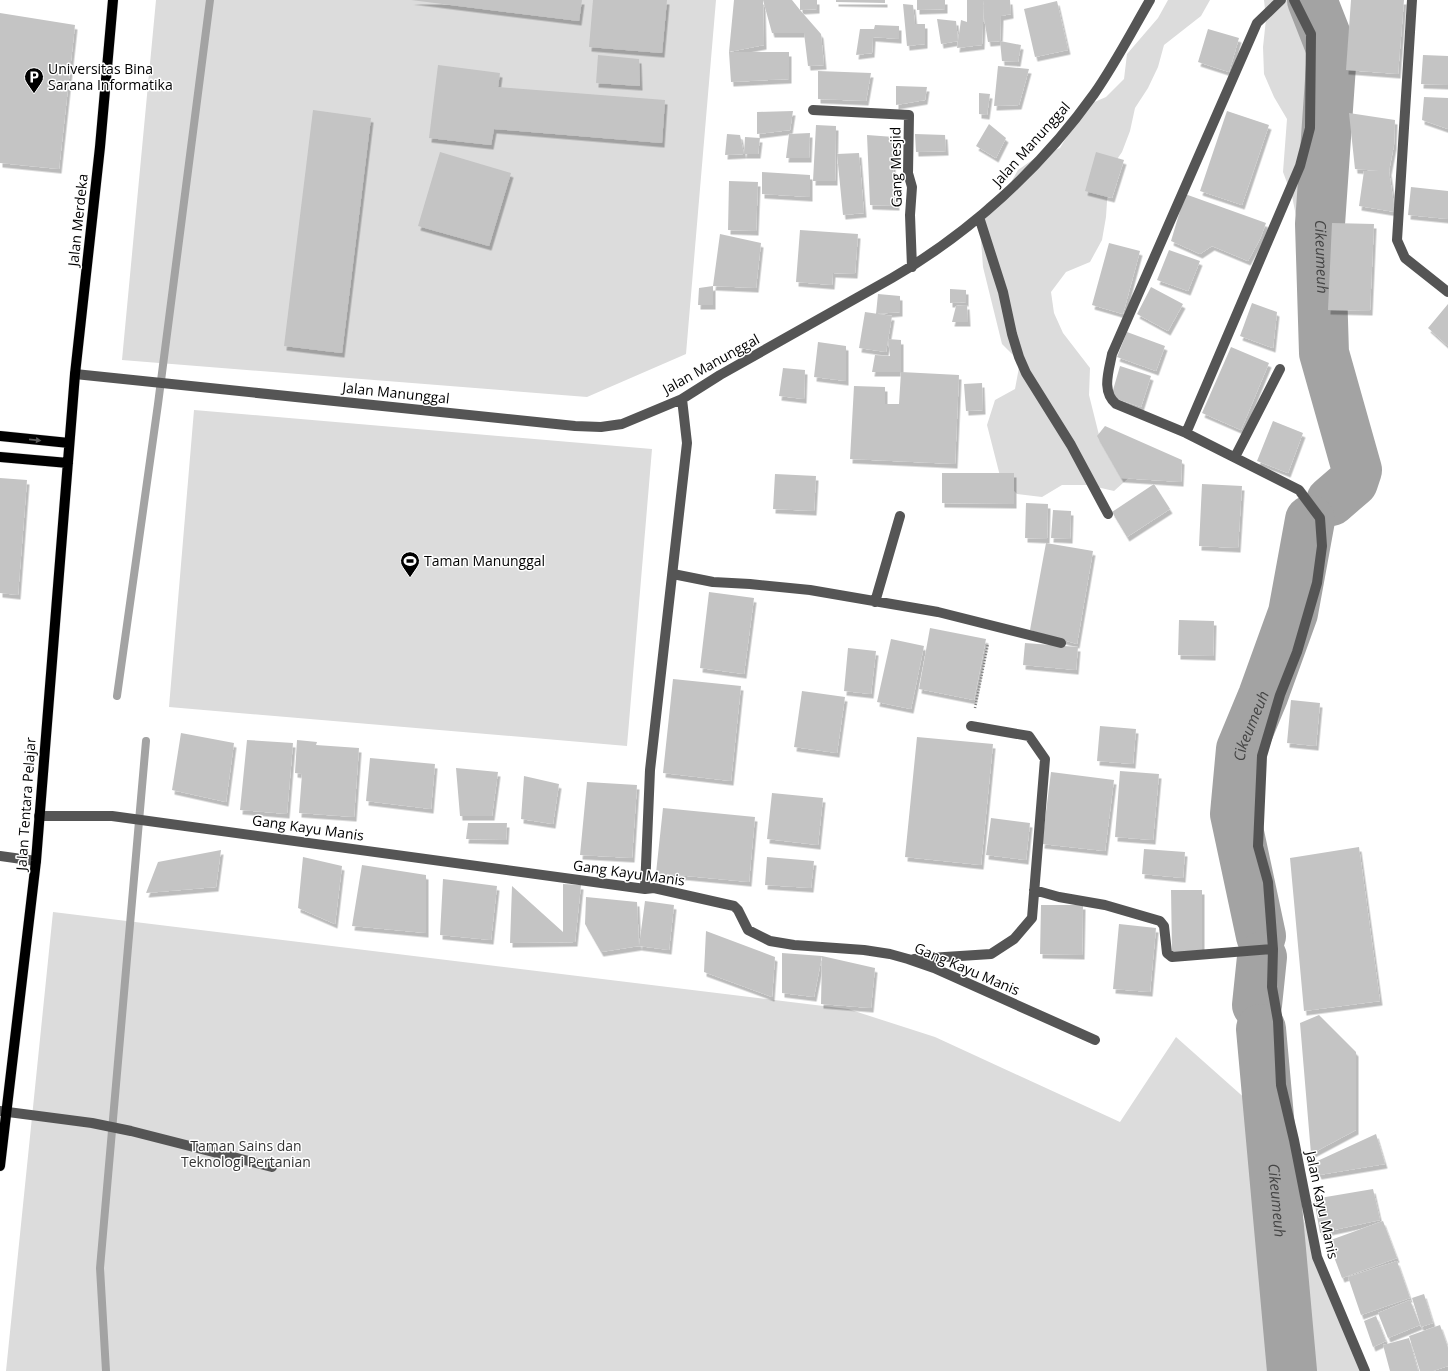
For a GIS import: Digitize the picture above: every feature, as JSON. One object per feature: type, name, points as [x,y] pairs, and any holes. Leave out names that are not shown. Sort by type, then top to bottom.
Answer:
[{"type":"main road","name":"Jalan Merdeka","points":[[69,443],[75,374],[100,148],[113,0]]},
{"type":"main road","points":[[0,436],[69,443]]},
{"type":"main road","name":"Jalan Tentara Pelajar","points":[[0,1166],[3,1112],[36,861],[69,443]]},
{"type":"main road","points":[[0,457],[68,463]]},
{"type":"street","name":"Jalan Manunggal","points":[[75,374],[575,426],[601,427],[622,424],[682,399],[720,375],[912,267],[979,217],[1020,181],[1070,126],[1095,92],[1150,0]]},
{"type":"street","points":[[1280,369],[1235,457],[1186,433],[1116,404],[1110,398],[1108,377],[1112,354],[1257,23],[1281,0]]},
{"type":"street","points":[[1186,433],[1300,166],[1310,128],[1311,34],[1294,0]]},
{"type":"street","points":[[1412,0],[1397,240],[1405,258],[1448,292]]},
{"type":"street","name":"Gang Mesjid","points":[[813,110],[909,115],[908,173],[912,187],[910,215],[912,267]]},
{"type":"street","points":[[979,217],[1002,292],[1012,334],[1026,373],[1071,446],[1108,514]]},
{"type":"street","points":[[645,889],[650,770],[687,443],[682,399]]},
{"type":"street","name":"Jalan Kayu Manis","points":[[1235,457],[1299,490],[1320,518],[1322,546],[1316,583],[1297,652],[1280,695],[1262,756],[1258,846],[1268,882],[1272,949],[1272,987],[1278,1021],[1281,1085],[1294,1140],[1317,1257],[1365,1371]]},
{"type":"street","points":[[875,602],[900,516]]},
{"type":"street","points":[[673,574],[713,582],[810,590],[938,612],[1061,643]]},
{"type":"street","points":[[908,959],[991,954],[1014,939],[1032,918],[1045,759],[1029,736],[971,726]]},
{"type":"street","name":"Gang Kayu Manis","points":[[39,816],[112,816],[645,889],[654,888],[734,906],[738,910],[748,930],[770,941],[794,945],[864,950],[890,954],[908,959],[934,968],[1095,1040]]},
{"type":"street","points":[[0,856],[36,861]]},
{"type":"street","points":[[1034,890],[1059,898],[1105,905],[1160,921],[1164,926],[1167,952],[1172,957],[1272,949]]},
{"type":"street","points":[[3,1112],[92,1123],[131,1130],[272,1167]]},
{"type":"path","points":[[971,726],[991,625]]},
{"type":"green space","points":[[156,0],[716,0],[686,354],[587,397],[122,360]]},
{"type":"green space","points":[[1168,0],[1210,0],[1201,16],[1164,45],[1158,67],[1148,88],[1135,108],[1130,131],[1122,152],[1109,171],[1106,217],[1102,240],[1090,262],[1066,272],[1051,292],[1054,313],[1063,333],[1090,368],[1089,395],[1100,439],[1133,474],[1114,491],[1088,485],[1062,485],[1042,497],[1017,494],[1000,476],[987,425],[995,400],[1015,389],[1020,362],[1002,344],[983,267],[980,227],[986,204],[1006,191],[1018,170],[1038,156],[1060,148],[1085,106],[1106,97],[1124,79],[1127,54],[1158,18]]},
{"type":"green space","points":[[1264,0],[1302,0],[1305,4],[1327,6],[1339,25],[1336,48],[1350,90],[1346,117],[1316,208],[1297,221],[1292,196],[1283,172],[1287,119],[1274,97],[1264,74],[1263,47],[1266,19]]},
{"type":"green space","name":"Taman Manunggal","points":[[194,410],[652,449],[627,746],[169,707]]},
{"type":"green space","name":"Taman Sains dan Teknologi Pertanian","points":[[53,912],[848,1009],[935,1037],[1120,1122],[1176,1037],[1257,1109],[1367,1371],[6,1371]]},
{"type":"building","points":[[411,0],[582,0],[579,21]]},
{"type":"building","points":[[593,0],[667,0],[662,53],[589,47]]},
{"type":"building","points":[[734,0],[763,0],[764,45],[729,52]]},
{"type":"building","points":[[763,0],[792,0],[821,34],[824,65],[808,66],[804,33],[772,33]]},
{"type":"building","points":[[800,0],[817,0],[817,9],[800,10]]},
{"type":"building","points":[[836,0],[885,0],[885,3],[836,2]]},
{"type":"building","points":[[917,0],[945,0],[945,9],[917,10]]},
{"type":"building","points":[[967,0],[984,0],[982,45],[957,48],[961,20],[967,22]]},
{"type":"building","points":[[984,0],[1010,0],[1011,14],[1001,16],[1000,41],[988,42],[984,18]]},
{"type":"building","points":[[1351,0],[1404,0],[1398,74],[1346,70]]},
{"type":"building","points":[[1057,1],[1068,50],[1035,57],[1024,9]]},
{"type":"building","points":[[903,4],[913,5],[915,24],[925,24],[925,44],[907,46]]},
{"type":"building","name":"Universitas Bina Sarana Informatika","points":[[0,13],[75,25],[59,169],[0,163]]},
{"type":"building","points":[[937,19],[956,21],[958,41],[941,44]]},
{"type":"building","points":[[875,25],[899,26],[899,39],[873,37],[872,53],[856,55],[860,29],[874,29]]},
{"type":"building","points":[[1208,29],[1239,38],[1229,72],[1198,62]]},
{"type":"building","points":[[1000,41],[1021,45],[1018,62],[1002,61]]},
{"type":"building","points":[[729,52],[789,52],[789,79],[731,82]]},
{"type":"building","points":[[598,55],[639,59],[640,86],[596,83]]},
{"type":"building","points":[[1423,55],[1448,56],[1448,85],[1421,84]]},
{"type":"building","points":[[438,65],[500,73],[498,87],[665,100],[662,143],[494,129],[491,145],[429,138]]},
{"type":"building","points":[[998,66],[1029,69],[1019,105],[994,106]]},
{"type":"building","points":[[818,71],[871,73],[866,101],[818,99]]},
{"type":"building","points":[[896,86],[927,87],[925,100],[896,105]]},
{"type":"building","points":[[979,93],[990,94],[987,115],[979,114]]},
{"type":"building","points":[[1424,97],[1448,98],[1448,129],[1422,120]]},
{"type":"building","points":[[313,110],[371,118],[342,353],[284,346]]},
{"type":"building","points":[[793,111],[790,130],[757,134],[757,112]]},
{"type":"building","points":[[1227,111],[1269,125],[1242,205],[1200,191]]},
{"type":"building","points":[[1349,113],[1395,120],[1394,145],[1389,171],[1395,212],[1359,206],[1364,171],[1379,171],[1355,169]]},
{"type":"building","points":[[989,124],[1006,138],[996,158],[976,146]]},
{"type":"building","points":[[816,125],[836,126],[835,181],[813,181]]},
{"type":"building","points":[[810,133],[809,158],[786,158],[789,134]]},
{"type":"building","points":[[727,134],[740,135],[744,154],[725,155]]},
{"type":"building","points":[[915,134],[945,135],[946,151],[916,152]]},
{"type":"building","points":[[867,135],[894,137],[893,173],[897,206],[870,205]]},
{"type":"building","points":[[745,137],[760,138],[758,154],[744,154]]},
{"type":"building","points":[[440,152],[511,173],[489,246],[418,226]]},
{"type":"building","points":[[1096,152],[1124,160],[1112,198],[1085,191]]},
{"type":"building","points":[[859,153],[864,213],[843,215],[837,154]]},
{"type":"building","points":[[762,172],[810,175],[810,197],[762,194]]},
{"type":"building","points":[[729,181],[758,182],[756,231],[728,230]]},
{"type":"building","points":[[1411,187],[1448,191],[1448,219],[1408,215]]},
{"type":"building","points":[[1185,194],[1266,223],[1260,239],[1248,261],[1212,246],[1200,254],[1171,241]]},
{"type":"building","points":[[1332,223],[1374,224],[1370,311],[1328,310]]},
{"type":"building","points":[[800,230],[858,234],[855,274],[833,273],[832,285],[796,282]]},
{"type":"building","points":[[720,234],[761,243],[756,288],[713,286]]},
{"type":"building","points":[[1109,243],[1140,251],[1123,314],[1092,305]]},
{"type":"building","points":[[1169,250],[1200,261],[1188,291],[1157,280]]},
{"type":"building","points":[[713,286],[713,305],[698,305],[699,288]]},
{"type":"building","points":[[1151,287],[1183,304],[1168,331],[1137,314]]},
{"type":"building","points":[[950,289],[966,290],[966,302],[950,303]]},
{"type":"building","points":[[878,294],[900,296],[900,312],[876,314]]},
{"type":"building","points":[[1252,303],[1277,312],[1273,348],[1240,336]]},
{"type":"building","points":[[1448,304],[1448,346],[1428,328]]},
{"type":"building","points":[[967,305],[968,322],[952,322],[956,306]]},
{"type":"building","points":[[865,312],[892,316],[886,352],[859,348]]},
{"type":"building","points":[[1127,332],[1165,346],[1156,371],[1117,357]]},
{"type":"building","points":[[888,339],[901,340],[901,372],[872,372],[875,355],[890,356]]},
{"type":"building","points":[[818,342],[846,346],[846,381],[814,377]]},
{"type":"building","points":[[1231,347],[1269,363],[1241,430],[1202,413]]},
{"type":"building","points":[[1120,366],[1151,376],[1141,407],[1111,397]]},
{"type":"building","points":[[783,368],[805,370],[804,399],[779,396]]},
{"type":"building","points":[[901,372],[959,375],[955,464],[850,459],[854,386],[885,387],[885,404],[899,404]]},
{"type":"building","points":[[982,383],[983,410],[966,411],[964,384]]},
{"type":"building","points":[[1273,421],[1303,433],[1288,473],[1257,461]]},
{"type":"building","points":[[1105,426],[1182,460],[1181,482],[1121,478],[1097,436]]},
{"type":"building","points":[[942,473],[1014,473],[1014,504],[942,503]]},
{"type":"building","points":[[775,474],[816,476],[814,511],[773,509]]},
{"type":"building","points":[[0,478],[27,480],[18,595],[0,593]]},
{"type":"building","points":[[1154,484],[1170,509],[1127,537],[1112,512]]},
{"type":"building","points":[[1202,484],[1242,486],[1238,548],[1199,546]]},
{"type":"building","points":[[1026,503],[1048,504],[1047,539],[1025,538]]},
{"type":"building","points":[[1053,510],[1071,511],[1070,539],[1051,538]]},
{"type":"building","points":[[1046,543],[1093,551],[1077,644],[1030,630]]},
{"type":"building","points":[[709,592],[754,598],[744,674],[700,668]]},
{"type":"building","points":[[1179,620],[1214,621],[1213,656],[1178,655]]},
{"type":"building","points":[[930,628],[986,639],[974,700],[919,689]]},
{"type":"building","points":[[891,639],[924,646],[911,709],[877,702]]},
{"type":"building","points":[[1025,643],[1078,647],[1076,670],[1023,665]]},
{"type":"building","points":[[848,648],[876,651],[871,694],[844,691]]},
{"type":"building","points":[[673,679],[741,686],[731,781],[663,773]]},
{"type":"building","points":[[802,691],[845,697],[837,753],[794,747]]},
{"type":"building","points":[[1291,700],[1320,703],[1316,746],[1287,743]]},
{"type":"building","points":[[1100,726],[1136,729],[1133,764],[1097,761]]},
{"type":"building","points":[[181,733],[234,743],[226,802],[172,790]]},
{"type":"building","points":[[917,737],[993,744],[981,865],[905,857]]},
{"type":"building","points":[[247,740],[293,743],[287,814],[240,810]]},
{"type":"building","points":[[297,740],[317,742],[316,745],[359,748],[354,817],[299,813],[302,774],[295,773]]},
{"type":"building","points":[[370,758],[435,764],[431,809],[366,801]]},
{"type":"building","points":[[456,768],[498,772],[492,816],[460,816]]},
{"type":"building","points":[[1120,771],[1159,774],[1153,840],[1115,837]]},
{"type":"building","points":[[1051,772],[1114,780],[1105,851],[1042,844]]},
{"type":"building","points":[[524,776],[559,784],[553,824],[521,819]]},
{"type":"building","points":[[587,782],[637,785],[632,858],[580,855]]},
{"type":"building","points":[[772,793],[823,798],[818,845],[767,839]]},
{"type":"building","points":[[663,808],[755,817],[749,882],[656,873]]},
{"type":"building","points":[[991,818],[1030,823],[1026,860],[986,855]]},
{"type":"building","points":[[468,823],[507,823],[506,840],[466,839]]},
{"type":"building","points":[[1359,847],[1380,1001],[1304,1011],[1290,858]]},
{"type":"building","points":[[1144,849],[1185,852],[1183,878],[1142,874]]},
{"type":"building","points":[[221,850],[216,887],[146,893],[158,862]]},
{"type":"building","points":[[303,857],[342,866],[335,924],[298,908]]},
{"type":"building","points":[[767,857],[814,861],[811,888],[765,885]]},
{"type":"building","points":[[362,865],[426,875],[426,933],[352,926]]},
{"type":"building","points":[[443,879],[497,886],[491,940],[440,935]]},
{"type":"building","points":[[563,884],[581,885],[575,942],[510,943],[512,886],[563,932]]},
{"type":"building","points":[[1171,890],[1202,890],[1202,952],[1172,952]]},
{"type":"building","points":[[586,897],[637,902],[639,946],[601,952],[585,924]]},
{"type":"building","points":[[645,901],[674,905],[669,950],[639,946]]},
{"type":"building","points":[[1041,905],[1083,905],[1082,955],[1040,954]]},
{"type":"building","points":[[1119,924],[1156,928],[1150,992],[1113,989]]},
{"type":"building","points":[[706,931],[775,957],[772,997],[704,972]]},
{"type":"building","points":[[782,953],[822,956],[814,997],[782,993]]},
{"type":"building","points":[[822,956],[875,968],[871,1008],[821,1004]]},
{"type":"building","points":[[1319,1015],[1356,1052],[1356,1130],[1311,1154],[1300,1023]]},
{"type":"building","points":[[1376,1134],[1385,1164],[1319,1175],[1313,1163]]},
{"type":"building","points":[[1373,1189],[1380,1220],[1320,1233],[1314,1199]]},
{"type":"building","points":[[1383,1221],[1397,1258],[1342,1278],[1328,1241]]},
{"type":"building","points":[[1397,1261],[1410,1298],[1361,1315],[1348,1277]]},
{"type":"building","points":[[1424,1294],[1433,1323],[1421,1327],[1412,1298]]},
{"type":"building","points":[[1410,1300],[1420,1325],[1388,1338],[1378,1313]]},
{"type":"building","points":[[1376,1316],[1386,1341],[1373,1347],[1364,1321]]},
{"type":"building","points":[[1440,1325],[1448,1348],[1448,1366],[1433,1371],[1420,1371],[1409,1336]]},
{"type":"building","points":[[1409,1338],[1418,1371],[1390,1371],[1383,1345]]},
{"type":"waterway","points":[[117,696],[158,404],[210,0]]},
{"type":"waterway","name":"Cikeumeuh","points":[[1312,0],[1332,51],[1320,224],[1324,353],[1357,470],[1353,482],[1331,501]]},
{"type":"waterway","name":"Cikeumeuh","points":[[1261,936],[1235,814],[1241,749],[1263,696],[1293,613],[1310,520]]},
{"type":"waterway","points":[[106,1371],[100,1268],[146,741]]},
{"type":"waterway","name":"Cikeumeuh","points":[[1257,1005],[1262,957]]},
{"type":"waterway","name":"Cikeumeuh","points":[[1261,1029],[1292,1371]]},
{"type":"place","name":"Universitas Bina Sarana Informatika","points":[[34,94]]},
{"type":"place","name":"Taman Manunggal","points":[[410,578]]}]
